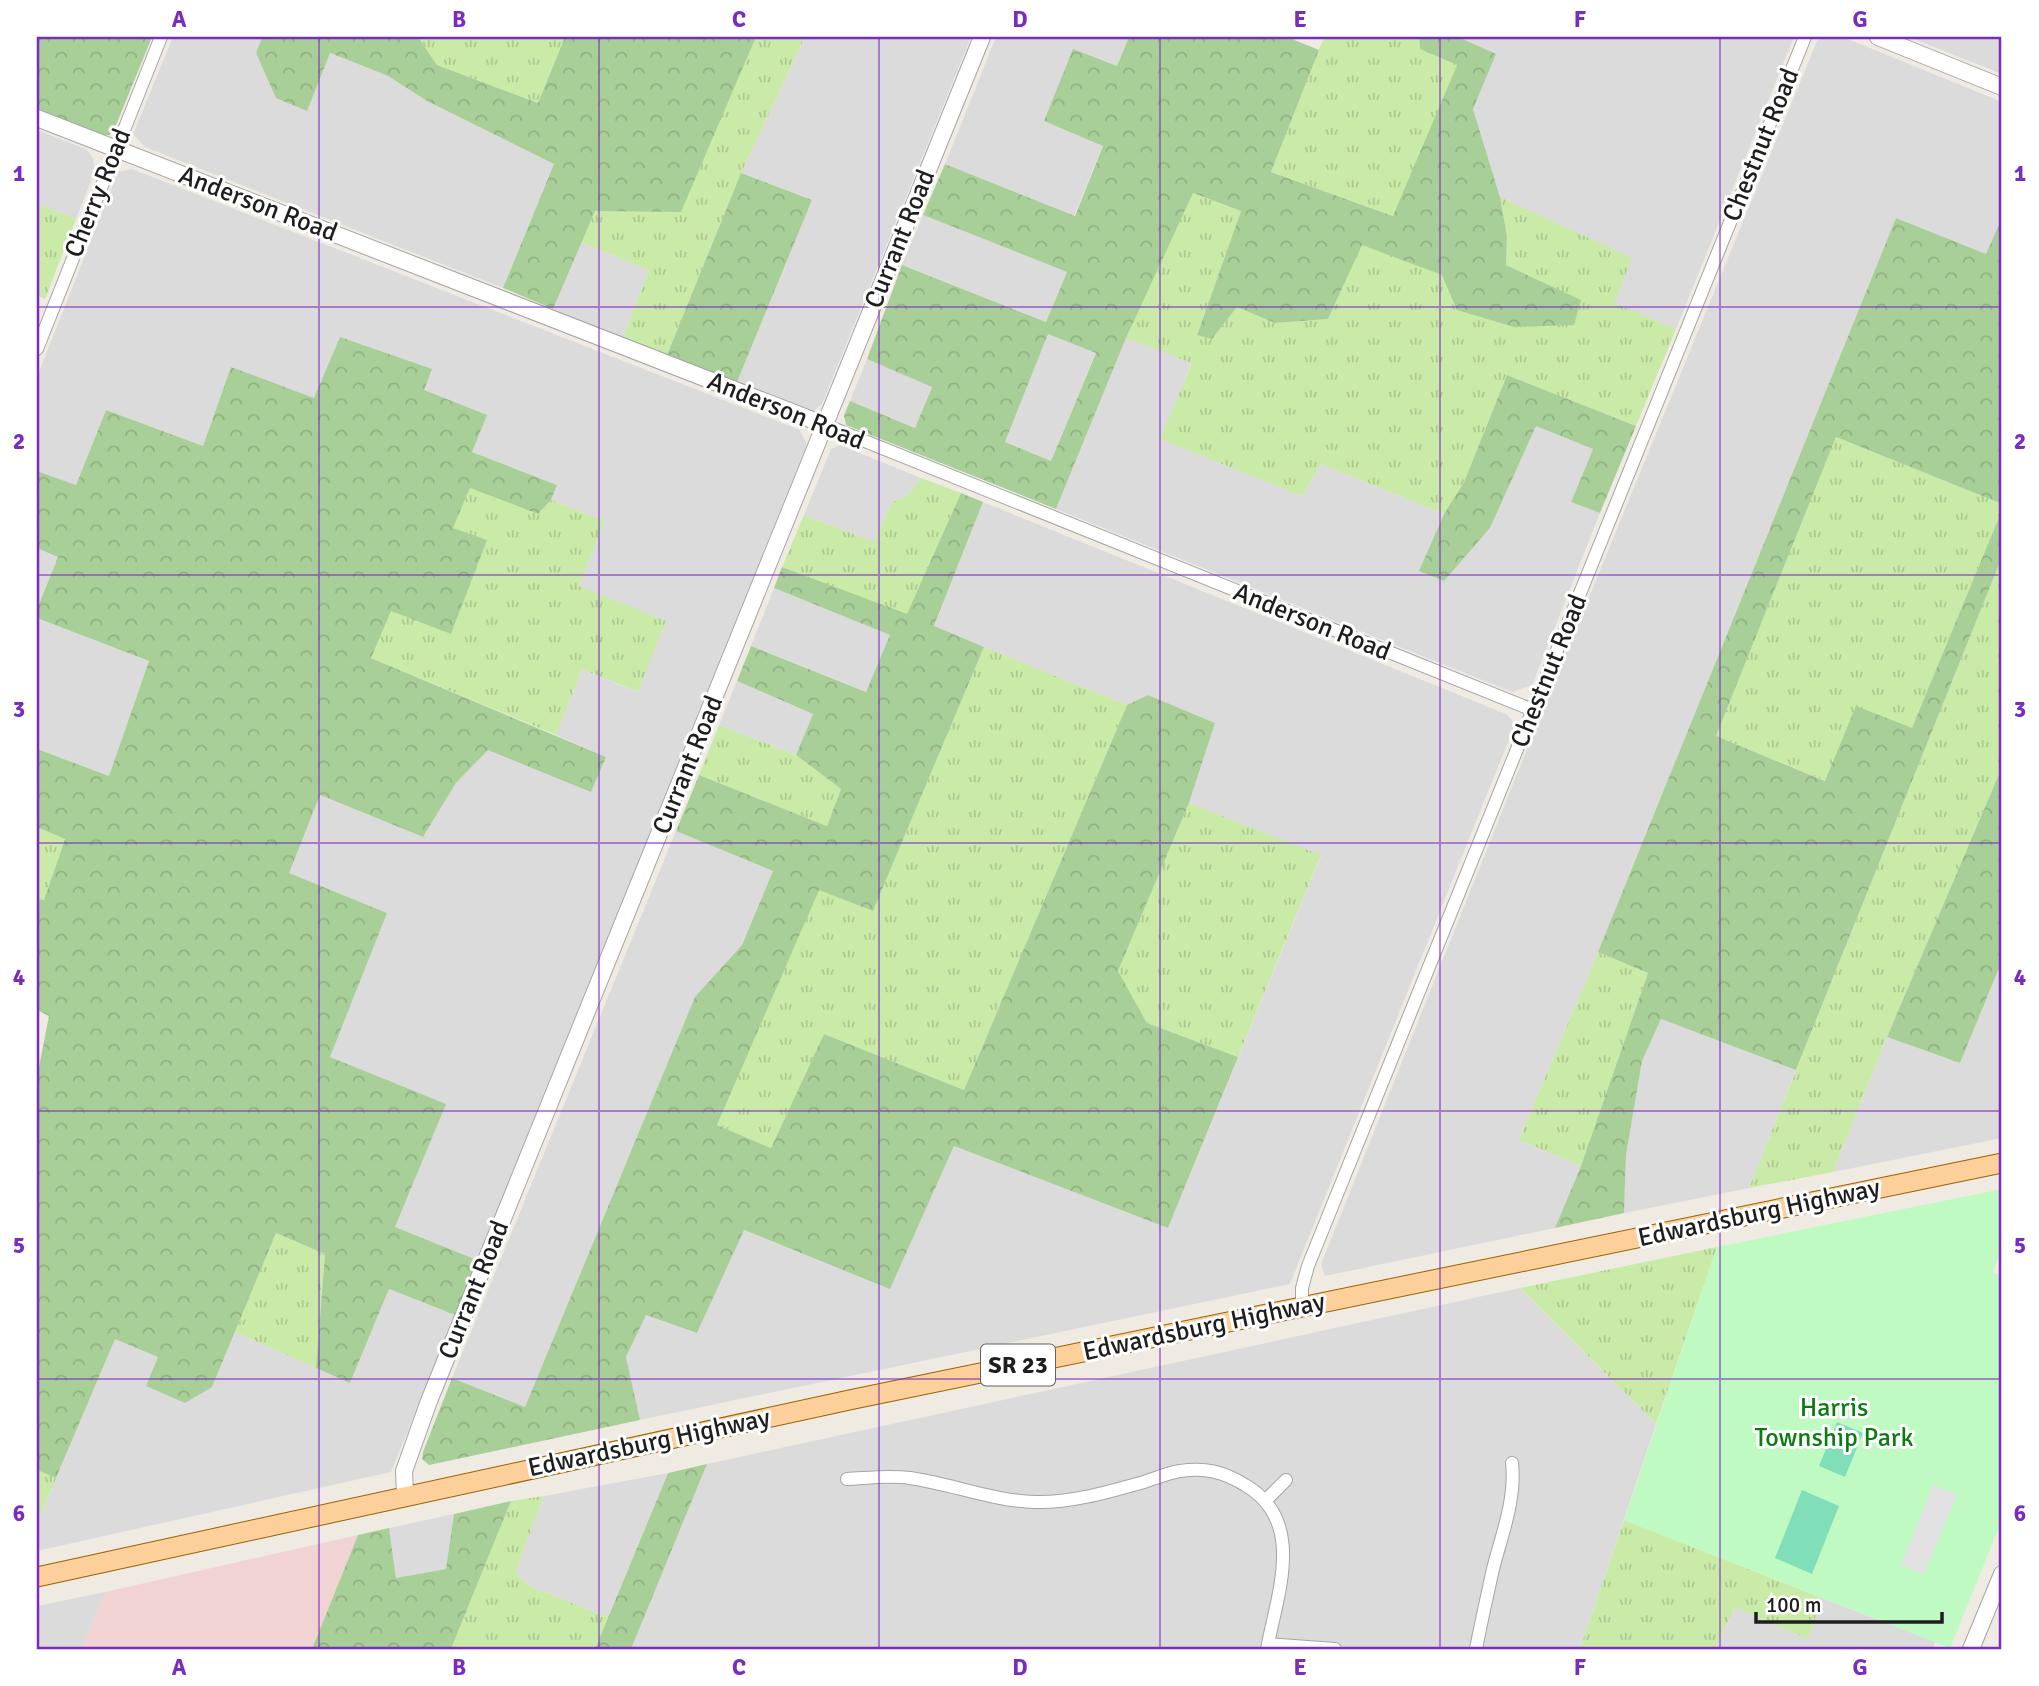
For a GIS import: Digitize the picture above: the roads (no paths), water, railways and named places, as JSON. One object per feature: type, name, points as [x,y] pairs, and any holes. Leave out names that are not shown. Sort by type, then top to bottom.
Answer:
[{"type":"main road","name":"Edwardsburg Highway","points":[[37,1577],[405,1495],[2002,1163]]},
{"type":"street","name":"Cherry Road","points":[[37,349],[161,37]]},
{"type":"street","name":"Currant Road","points":[[405,1495],[404,1471],[429,1401],[982,37]]},
{"type":"street","name":"Chestnut Road","points":[[1302,1307],[1302,1288],[1308,1266],[1805,37]]},
{"type":"street","points":[[1878,37],[1904,42],[2002,87]]},
{"type":"street","name":"Anderson Road","points":[[37,118],[825,425],[1533,710]]},
{"type":"street","points":[[1476,1649],[1511,1502],[1514,1483],[1512,1463]]},
{"type":"street","points":[[847,1479],[908,1478],[1033,1502],[1069,1501],[1178,1472],[1204,1469],[1227,1474],[1250,1487],[1265,1501],[1278,1521],[1284,1544],[1284,1566],[1267,1647],[1335,1649]]},
{"type":"street","points":[[1265,1501],[1286,1480]]},
{"type":"street","points":[[1971,1649],[2002,1574]]},
{"type":"park label","name":"Harris Township Park","points":[[1834,1423]]}]
